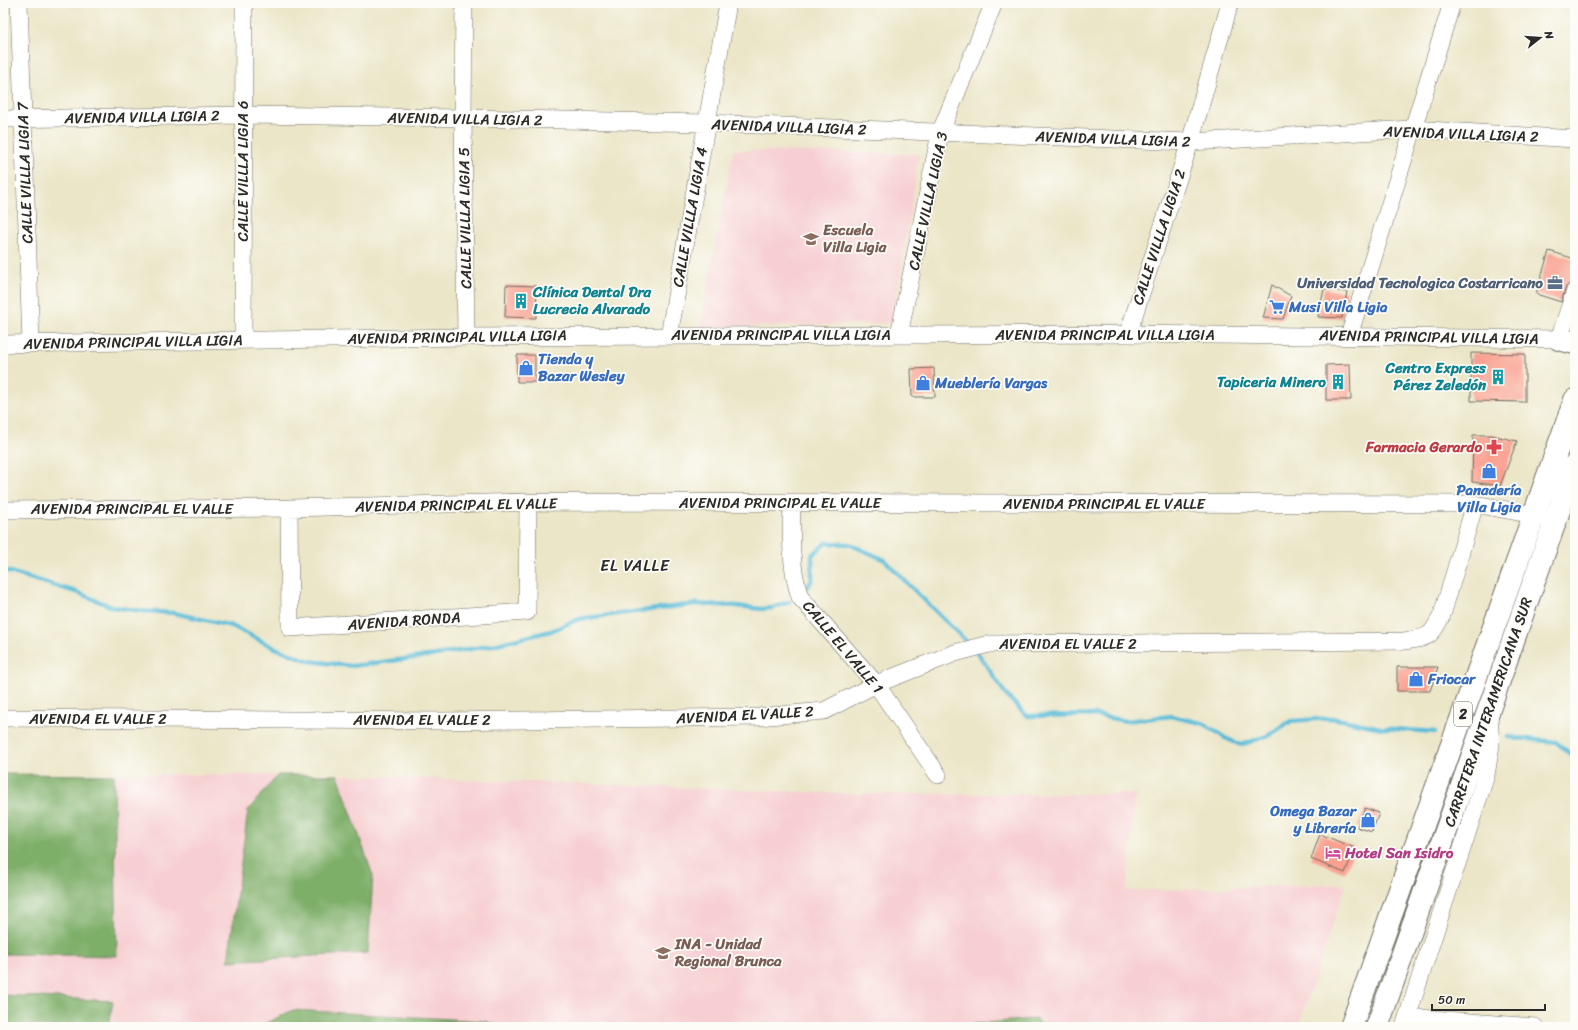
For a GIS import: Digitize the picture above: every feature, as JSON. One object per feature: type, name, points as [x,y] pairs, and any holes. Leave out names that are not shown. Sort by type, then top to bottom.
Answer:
[{"type":"highway","name":"CARRETERA INTERAMERICANA SUR","points":[[1351,1027],[1574,405]]},
{"type":"highway","name":"CARRETERA INTERAMERICANA SUR","points":[[1377,1027],[1575,465]]},
{"type":"street","name":"CALLE VILLLA LIGIA 7","points":[[19,3],[31,343]]},
{"type":"street","name":"CALLE VILLLA LIGIA 6","points":[[243,340],[244,3]]},
{"type":"street","name":"CALLE VILLLA LIGIA 5","points":[[464,3],[463,118],[466,337]]},
{"type":"street","name":"CALLE VILLLA LIGIA 4","points":[[669,336],[728,3]]},
{"type":"street","name":"CALLE VILLLA LIGIA 3","points":[[899,335],[940,133],[994,3]]},
{"type":"street","name":"CALLE VILLLA LIGIA 2","points":[[1128,334],[1190,142],[1230,3]]},
{"type":"street","points":[[1349,336],[1452,3]]},
{"type":"street","name":"AVENIDA VILLA LIGIA 2","points":[[3,119],[243,115],[463,118],[706,124],[1190,142],[1412,130],[1575,139]]},
{"type":"street","points":[[1567,341],[1575,292]]},
{"type":"street","name":"AVENIDA PRINCIPAL VILLA LIGIA","points":[[3,344],[466,337],[1128,334],[1349,336],[1567,341]]},
{"type":"street","name":"AVENIDA PRINCIPAL EL VALLE","points":[[3,510],[289,508],[528,502],[792,504],[1475,504],[1534,515],[1555,521]]},
{"type":"street","name":"AVENIDA RONDA","points":[[289,508],[290,628],[527,612],[528,502]]},
{"type":"street","name":"CALLE EL VALLE 1","points":[[792,504],[791,550],[796,584],[800,597],[876,684],[938,775]]},
{"type":"street","name":"AVENIDA EL VALLE 2","points":[[3,718],[443,721],[758,717],[824,711],[876,684],[962,651],[989,644],[1404,641],[1424,638],[1433,632],[1442,615],[1475,504]]},
{"type":"street","points":[[1489,711],[1491,745],[1486,775],[1405,1022],[1535,1027]]},
{"type":"shaded area","name":"Escuela Villa Ligia","points":[[733,150],[919,154],[893,323],[700,328]]},
{"type":"shaded area","name":"INA - Unidad Regional Brunca","points":[[3,774],[338,775],[858,794],[1135,794],[1127,891],[1346,884],[1298,1027],[3,1027]]},
{"type":"green space","points":[[3,774],[114,775],[117,956],[3,954]]},
{"type":"green space","points":[[278,775],[338,775],[373,876],[368,953],[228,961],[248,810]]},
{"type":"green space","points":[[3,995],[113,1001],[109,1027],[3,1027]]},
{"type":"green space","points":[[293,1010],[485,1021],[501,1027],[258,1027]]},
{"type":"green space","points":[[1035,1019],[1045,1027],[933,1027]]},
{"type":"building","name":"Universidad Tecnologica Costarricano","points":[[1549,251],[1575,259],[1575,271],[1572,282],[1566,287],[1561,302],[1536,294]]},
{"type":"building","name":"Clínica Dental Dra Lucrecia Alvarado","points":[[506,285],[537,286],[536,318],[505,317]]},
{"type":"building","name":"Musi Villa Ligia","points":[[1272,285],[1291,296],[1283,319],[1263,318]]},
{"type":"building","points":[[1324,289],[1347,292],[1342,318],[1318,317]]},
{"type":"building","name":"Centro Express Pérez Zeledón","points":[[1471,353],[1525,354],[1525,402],[1471,401]]},
{"type":"building","name":"Tienda y Bazar Wesley","points":[[517,355],[535,355],[535,382],[517,382]]},
{"type":"building","name":"Tapiceria Minero","points":[[1350,364],[1351,400],[1326,400],[1326,365]]},
{"type":"building","name":"Mueblería Vargas","points":[[934,368],[935,397],[912,397],[911,369]]},
{"type":"building","points":[[1473,435],[1491,435],[1517,441],[1500,486],[1472,482]]},
{"type":"building","name":"Friocar","points":[[1397,667],[1438,667],[1430,691],[1397,691]]},
{"type":"building","name":"Omega Bazar y Librería","points":[[1365,808],[1379,813],[1372,832],[1357,827]]},
{"type":"building","name":"Hotel San Isidro","points":[[1320,834],[1355,848],[1345,873],[1311,859]]},
{"type":"waterway","points":[[804,592],[812,580],[812,555],[826,543],[849,544],[885,560],[970,645]]},
{"type":"waterway","points":[[3,570],[76,592],[112,607],[174,613],[232,626],[275,648],[309,661],[352,666],[436,655],[493,645],[551,631],[579,619],[696,604],[761,609],[772,608],[789,602]]},
{"type":"waterway","points":[[977,652],[1007,696],[1027,716],[1096,715],[1126,721],[1171,716],[1205,724],[1225,738],[1241,745],[1269,735],[1291,721],[1332,718],[1381,728],[1435,732]]},
{"type":"waterway","points":[[1508,737],[1556,742],[1575,758]]},
{"type":"place","name":"Escuela Villa Ligia","points":[[811,239]]},
{"type":"place","name":"Universidad Tecnologica Costarricano","points":[[1555,283]]},
{"type":"place","name":"Clínica Dental Dra Lucrecia Alvarado","points":[[521,301]]},
{"type":"place","name":"Musi Villa Ligia","points":[[1277,307]]},
{"type":"place","name":"Tienda y Bazar Wesley","points":[[526,368]]},
{"type":"place","name":"Centro Express Pérez Zeledón","points":[[1498,377]]},
{"type":"place","name":"Tapiceria Minero","points":[[1338,382]]},
{"type":"place","name":"Mueblería Vargas","points":[[923,383]]},
{"type":"place","name":"Farmacia Gerardo","points":[[1494,447]]},
{"type":"place","name":"Panadería Villa Ligia","points":[[1489,471]]},
{"type":"place","name":"Friocar","points":[[1416,679]]},
{"type":"place","name":"Omega Bazar y Librería","points":[[1368,820]]},
{"type":"place","name":"Hotel San Isidro","points":[[1333,853]]},
{"type":"place","name":"INA - Unidad Regional Brunca","points":[[663,953]]},
{"type":"district","name":"EL VALLE","points":[[635,565]]}]
